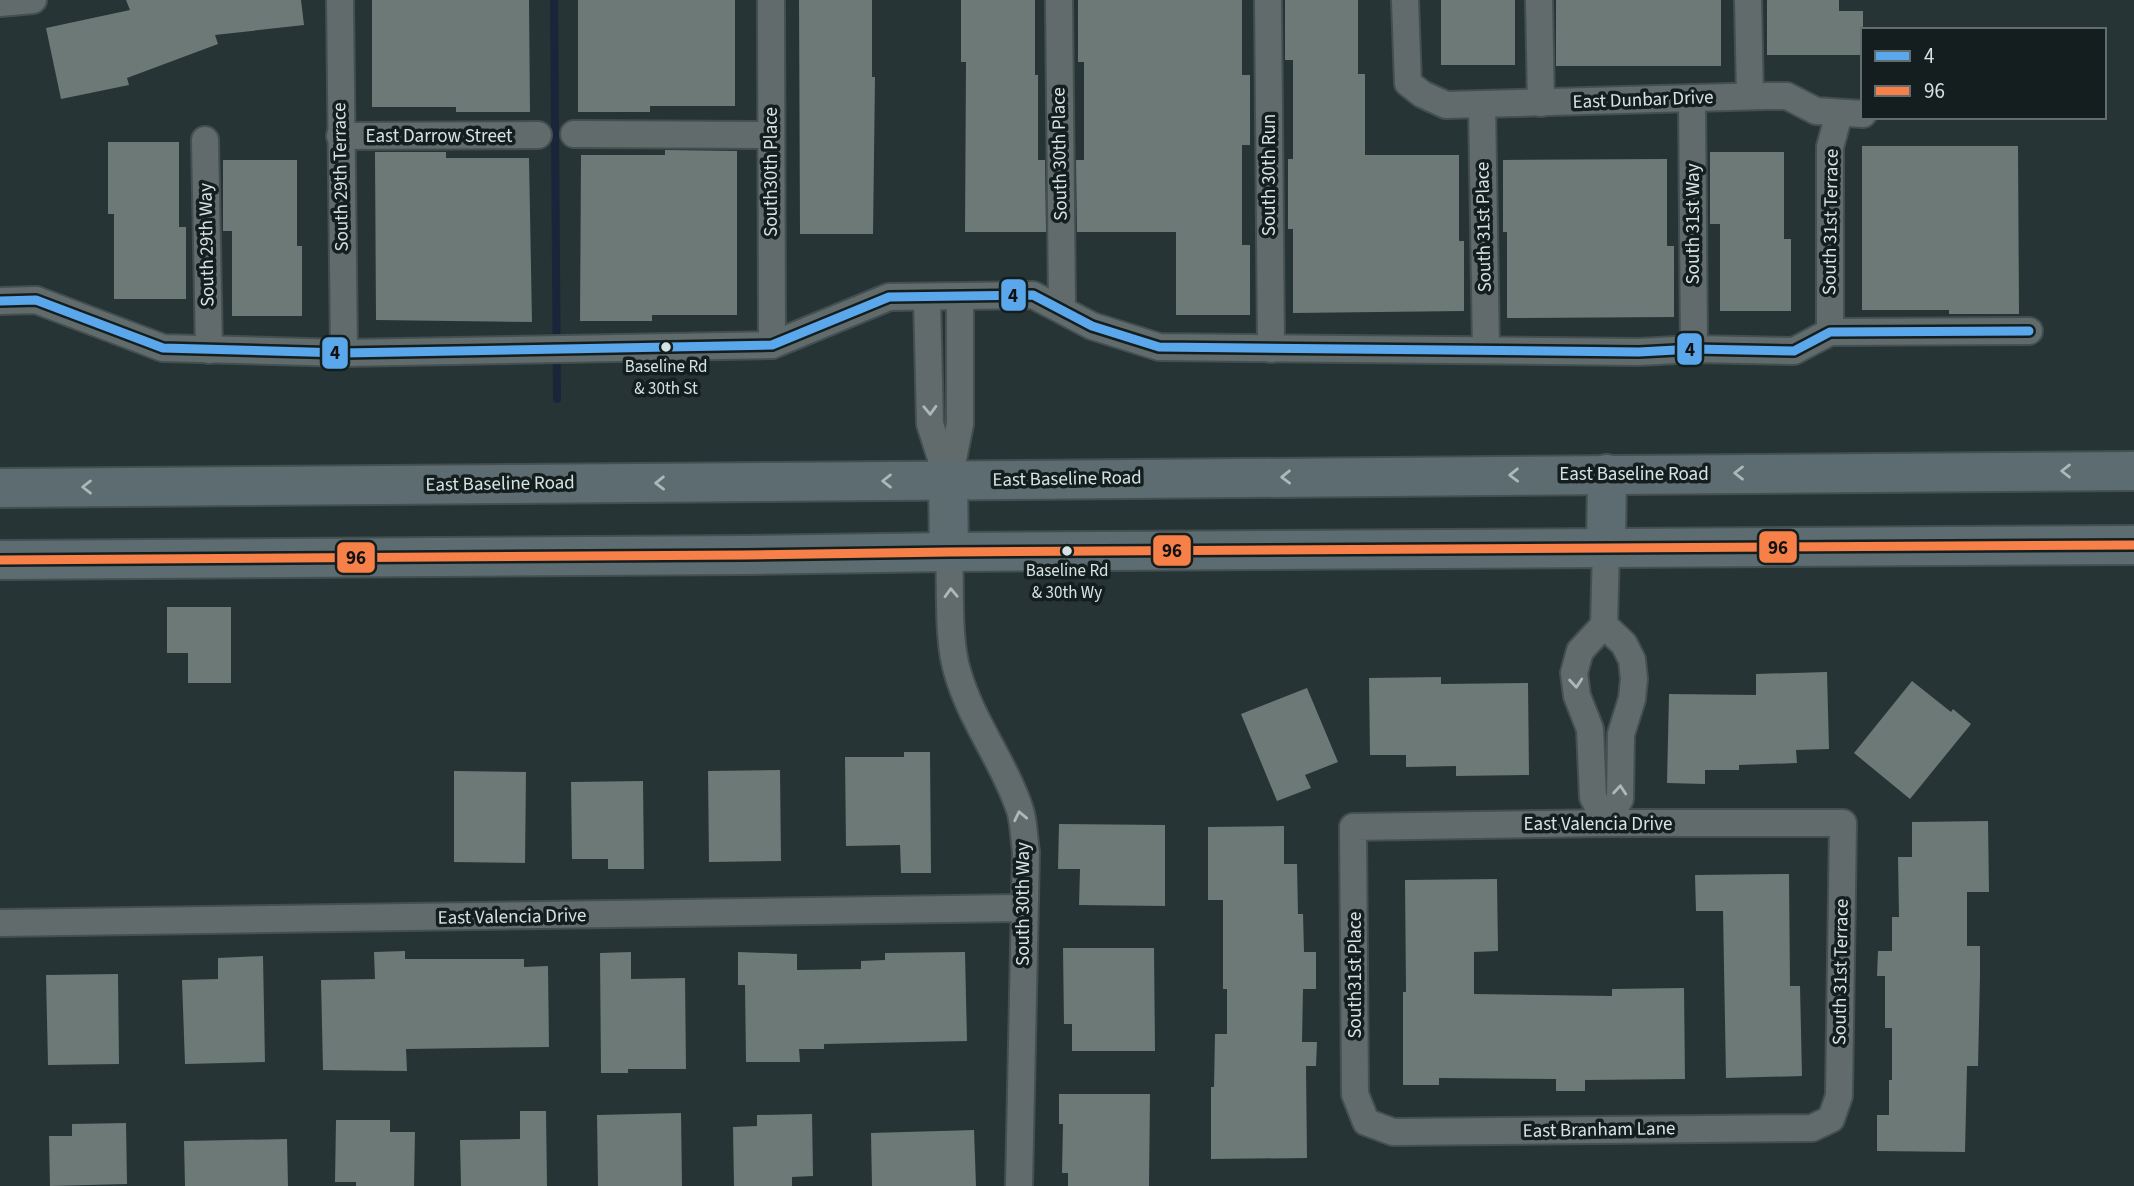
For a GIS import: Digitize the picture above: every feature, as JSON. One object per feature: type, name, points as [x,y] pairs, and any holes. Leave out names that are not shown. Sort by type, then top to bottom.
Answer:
[{"type":"main road","name":"East Baseline Road","points":[[0,488],[2134,471]]},
{"type":"main road","points":[[1606,548],[1607,474]]},
{"type":"main road","points":[[948,480],[949,552]]},
{"type":"main road","points":[[0,560],[2134,545]]},
{"type":"street","points":[[0,3],[33,0]]},
{"type":"street","name":"South 29th Terrace","points":[[340,0],[344,353]]},
{"type":"street","name":"South30th Place","points":[[771,0],[772,345]]},
{"type":"street","name":"South 30th Place","points":[[1059,0],[1062,308]]},
{"type":"street","name":"South 30th Run","points":[[1268,0],[1271,349]]},
{"type":"street","name":"East Dunbar Drive","points":[[1405,0],[1408,83],[1422,94],[1446,105],[1787,96],[1816,111],[1851,114]]},
{"type":"street","points":[[1539,0],[1541,103]]},
{"type":"street","points":[[1748,0],[1750,96]]},
{"type":"street","name":"South 31st Way","points":[[1692,98],[1694,349]]},
{"type":"street","name":"South 31st Place","points":[[1482,104],[1486,350]]},
{"type":"street","name":"South 31st Terrace","points":[[1830,332],[1830,147],[1851,114]]},
{"type":"street","points":[[574,134],[771,135]]},
{"type":"street","name":"East Darrow Street","points":[[341,136],[538,135]]},
{"type":"street","name":"South 29th Way","points":[[205,140],[209,350]]},
{"type":"street","points":[[0,301],[36,300],[163,348],[344,353],[772,345],[889,297],[1033,295],[1092,326],[1159,346],[1639,352],[1694,349],[1794,351],[1830,332],[2029,331]]},
{"type":"street","points":[[927,297],[930,424],[948,480]]},
{"type":"street","points":[[948,480],[960,424],[960,297]]},
{"type":"street","points":[[929,368],[960,367]]},
{"type":"street","points":[[1605,823],[1593,797],[1590,729],[1577,696],[1574,673],[1580,651],[1604,625],[1606,548]]},
{"type":"street","name":"South 30th Way","points":[[949,552],[957,672],[969,705],[1004,771],[1020,812],[1026,852],[1019,1186]]},
{"type":"street","points":[[1604,625],[1624,644],[1632,660],[1634,679],[1632,699],[1621,734],[1620,799],[1605,823]]},
{"type":"street","name":"South 31st Terrace","points":[[1831,1119],[1839,1096],[1843,823]]},
{"type":"street","name":"East Valencia Drive","points":[[1353,827],[1843,823]]},
{"type":"street","name":"South31st Place","points":[[1353,827],[1355,1094],[1366,1122]]},
{"type":"street","name":"East Valencia Drive","points":[[0,923],[1024,908]]},
{"type":"street","name":"East Branham Lane","points":[[1366,1122],[1393,1132],[1420,1132],[1812,1128],[1831,1119]]},
{"type":"building","points":[[126,0],[301,0],[304,25],[215,35],[218,44],[127,78],[129,85],[61,99],[46,28],[130,10]]},
{"type":"building","points":[[372,0],[529,0],[530,112],[456,112],[456,107],[372,107]]},
{"type":"building","points":[[578,0],[735,0],[735,106],[650,106],[650,112],[578,112]]},
{"type":"building","points":[[799,0],[872,0],[872,77],[875,77],[873,234],[800,234]]},
{"type":"building","points":[[961,0],[1035,0],[1038,160],[1045,160],[1046,232],[965,232],[966,62],[961,62]]},
{"type":"building","points":[[1078,0],[1242,0],[1242,75],[1250,75],[1250,145],[1242,145],[1242,245],[1250,245],[1250,315],[1176,315],[1176,232],[1077,232],[1076,160],[1084,160],[1084,62],[1078,62]]},
{"type":"building","points":[[1285,0],[1358,0],[1358,74],[1365,74],[1365,155],[1459,155],[1459,241],[1464,241],[1464,311],[1293,313],[1293,229],[1288,229],[1288,159],[1293,159],[1293,60],[1285,60]]},
{"type":"building","points":[[1441,0],[1515,0],[1515,65],[1441,65]]},
{"type":"building","points":[[1556,0],[1721,0],[1721,66],[1556,66]]},
{"type":"building","points":[[1767,0],[1839,0],[1839,11],[1863,11],[1861,55],[1767,55]]},
{"type":"building","points":[[108,142],[179,142],[179,227],[186,227],[186,299],[114,299],[114,214],[108,214]]},
{"type":"building","points":[[1862,146],[2018,146],[2019,314],[1949,314],[1949,310],[1862,310]]},
{"type":"building","points":[[665,150],[737,151],[737,315],[652,315],[652,321],[580,321],[581,155],[665,155]]},
{"type":"building","points":[[375,152],[446,152],[446,158],[529,158],[532,322],[376,320]]},
{"type":"building","points":[[1710,152],[1784,152],[1784,239],[1791,239],[1791,311],[1720,311],[1720,224],[1710,224]]},
{"type":"building","points":[[1667,159],[1667,246],[1674,246],[1674,317],[1507,318],[1507,232],[1503,232],[1503,160]]},
{"type":"building","points":[[223,160],[297,160],[297,246],[302,246],[302,316],[232,316],[232,231],[223,231]]},
{"type":"building","points":[[167,607],[231,607],[231,683],[188,683],[188,653],[167,653]]},
{"type":"building","points":[[1827,672],[1829,749],[1796,750],[1797,763],[1739,765],[1739,770],[1705,770],[1705,784],[1667,783],[1669,694],[1756,695],[1756,674]]},
{"type":"building","points":[[1441,677],[1441,684],[1528,683],[1529,775],[1456,776],[1456,766],[1406,767],[1406,755],[1370,755],[1369,678]]},
{"type":"building","points":[[1912,681],[1971,724],[1910,799],[1854,753]]},
{"type":"building","points":[[1307,688],[1338,762],[1305,775],[1311,788],[1277,801],[1241,714]]},
{"type":"building","points":[[904,752],[930,752],[931,873],[901,873],[900,845],[846,846],[845,757],[904,757]]},
{"type":"building","points":[[780,770],[781,861],[709,862],[708,771]]},
{"type":"building","points":[[454,771],[526,772],[525,863],[454,862]]},
{"type":"building","points":[[643,781],[644,869],[608,869],[608,859],[572,859],[571,782]]},
{"type":"building","points":[[1988,821],[1989,892],[1967,892],[1967,946],[1980,946],[1980,976],[1978,1066],[1967,1066],[1965,1152],[1877,1151],[1877,1115],[1889,1115],[1889,1080],[1892,1080],[1892,1028],[1885,1028],[1885,976],[1877,976],[1878,951],[1892,951],[1892,917],[1899,917],[1898,857],[1912,857],[1912,822]]},
{"type":"building","points":[[1059,824],[1165,825],[1165,906],[1079,905],[1080,869],[1058,869]]},
{"type":"building","points":[[1284,826],[1284,864],[1297,864],[1298,914],[1303,914],[1304,952],[1316,952],[1316,989],[1303,989],[1302,1042],[1317,1042],[1316,1066],[1306,1066],[1307,1158],[1211,1159],[1211,1087],[1214,1087],[1215,1034],[1227,1034],[1227,989],[1223,989],[1223,900],[1208,900],[1208,827]]},
{"type":"building","points":[[1789,874],[1790,986],[1800,986],[1802,1076],[1726,1078],[1723,911],[1696,911],[1695,875]]},
{"type":"building","points":[[1497,879],[1498,951],[1474,952],[1474,994],[1612,996],[1612,989],[1684,988],[1685,1079],[1585,1080],[1585,1091],[1556,1091],[1556,1079],[1439,1078],[1439,1085],[1403,1085],[1405,880]]},
{"type":"building","points":[[1063,948],[1154,948],[1155,1051],[1072,1051],[1072,1024],[1064,1024]]},
{"type":"building","points":[[405,951],[405,959],[524,959],[524,967],[548,966],[549,1047],[406,1049],[407,1071],[323,1070],[321,980],[375,979],[374,952]]},
{"type":"building","points":[[631,952],[631,979],[685,978],[686,1069],[628,1069],[628,1073],[601,1073],[600,953]]},
{"type":"building","points":[[738,952],[797,954],[797,970],[861,969],[861,961],[885,960],[885,953],[965,952],[967,1041],[824,1044],[824,1049],[799,1049],[800,1062],[746,1062],[745,985],[738,985]]},
{"type":"building","points":[[263,956],[265,1062],[185,1064],[182,980],[218,979],[218,958]]},
{"type":"building","points":[[118,974],[119,1064],[48,1065],[46,975]]},
{"type":"building","points":[[1059,1094],[1150,1094],[1149,1186],[1068,1186],[1068,1173],[1062,1173],[1063,1124],[1059,1124]]},
{"type":"building","points":[[520,1111],[546,1111],[547,1186],[461,1186],[460,1140],[520,1139]]},
{"type":"building","points":[[681,1113],[682,1186],[598,1186],[597,1115]]},
{"type":"building","points":[[812,1114],[813,1176],[792,1177],[792,1186],[734,1186],[733,1127],[757,1126],[757,1115]]},
{"type":"building","points":[[336,1120],[390,1120],[390,1132],[415,1132],[414,1186],[356,1186],[356,1182],[335,1182]]},
{"type":"building","points":[[126,1123],[127,1184],[50,1186],[49,1136],[72,1136],[72,1124]]},
{"type":"building","points":[[974,1130],[976,1186],[872,1186],[871,1133]]},
{"type":"building","points":[[287,1139],[288,1186],[185,1186],[184,1141]]},
{"type":"waterway","points":[[554,0],[557,399]]},
{"type":"transit line","name":"4","points":[[0,301],[36,300],[163,348],[344,353],[772,345],[889,297],[1033,295],[1092,326],[1159,347],[1794,351],[1830,332],[2029,331]]},
{"type":"transit line","name":"96","points":[[0,560],[2134,545]]},
{"type":"place","name":"Baseline Rd & 30th St","points":[[666,347]]},
{"type":"place","name":"Baseline Rd & 30th Wy","points":[[1067,551]]}]
